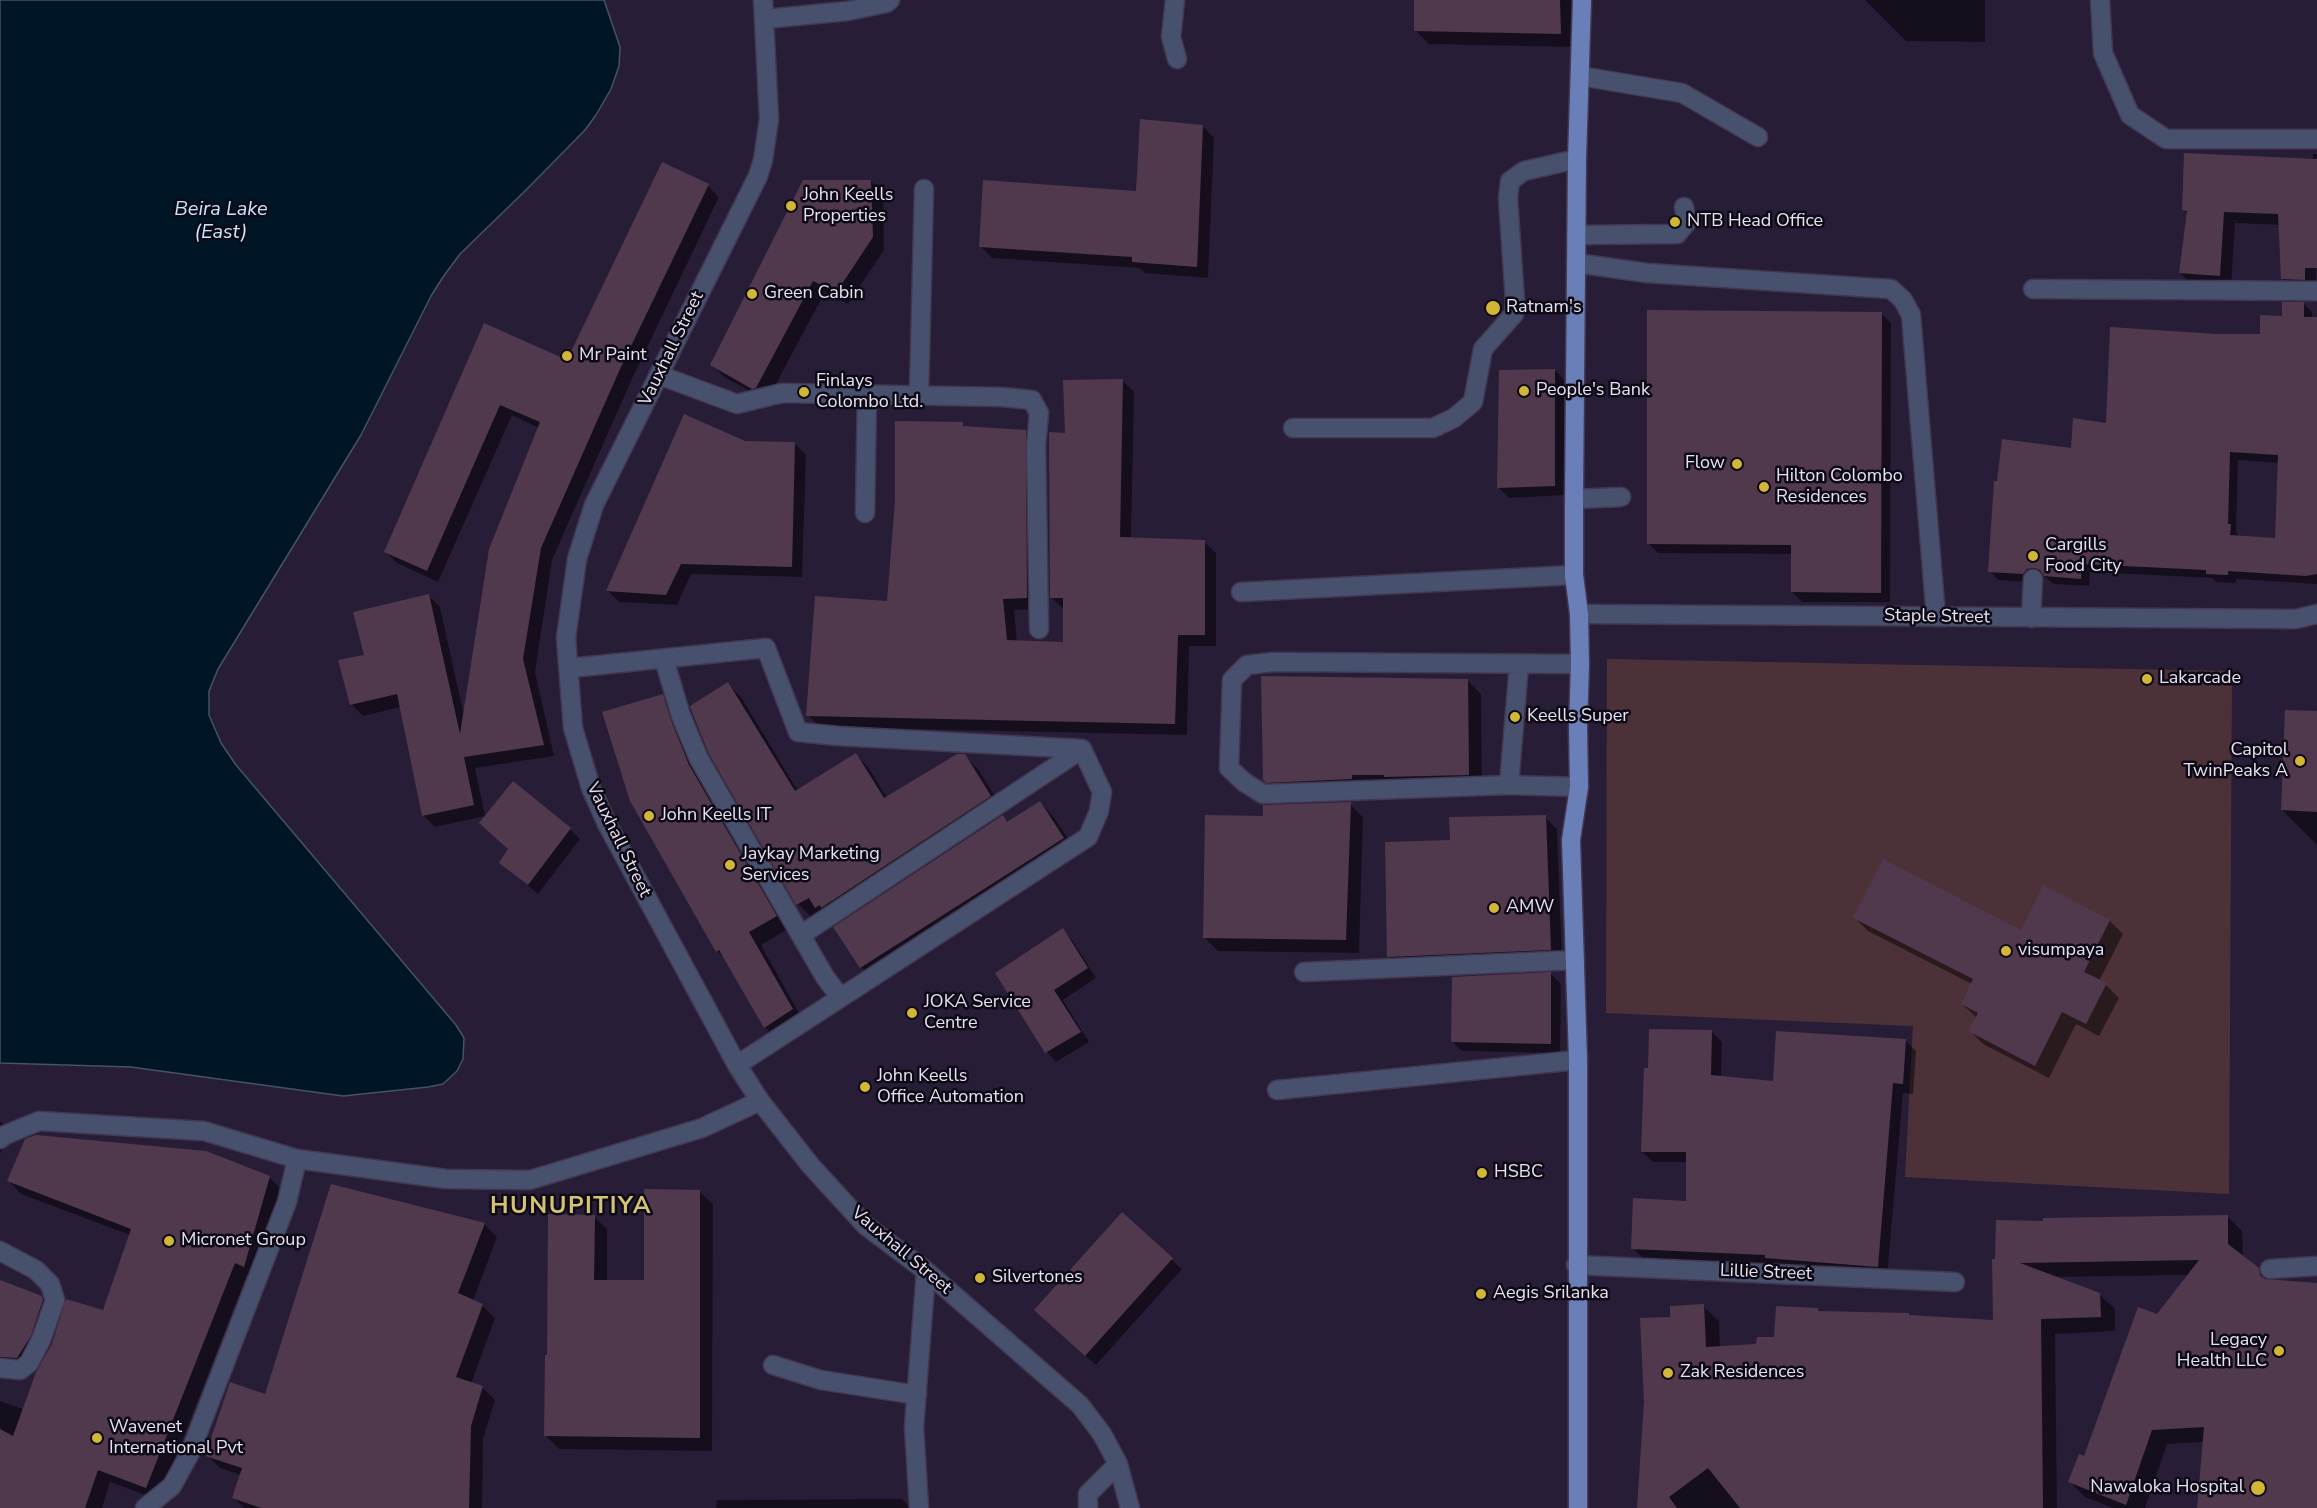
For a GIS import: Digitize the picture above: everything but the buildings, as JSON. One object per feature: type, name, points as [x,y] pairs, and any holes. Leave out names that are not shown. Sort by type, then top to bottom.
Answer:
[{"type":"main road","points":[[1578,1508],[1576,1265],[1578,1060],[1571,840],[1579,787],[1580,664],[1579,614],[1574,575],[1574,498],[1576,159],[1581,0]]},
{"type":"street","name":"Vauxhall Street","points":[[764,0],[770,119],[763,160],[758,176],[594,505],[577,559],[566,638],[573,728],[591,788],[607,824],[737,1065],[760,1101],[811,1167],[866,1225],[926,1271],[1080,1405],[1102,1434],[1118,1464],[1130,1508]]},
{"type":"street","points":[[765,19],[848,10],[886,3],[890,0]]},
{"type":"street","points":[[1175,0],[1171,37],[1177,59]]},
{"type":"street","points":[[2100,0],[2103,53],[2130,115],[2166,139],[2317,139]]},
{"type":"street","points":[[1580,76],[1682,93],[1758,137]]},
{"type":"street","points":[[1293,428],[1432,428],[1454,418],[1473,402],[1483,349],[1514,314],[1508,198],[1510,181],[1524,171],[1576,159]]},
{"type":"street","points":[[919,394],[924,189]]},
{"type":"street","points":[[1576,235],[1677,234],[1687,222],[1684,207]]},
{"type":"street","points":[[1576,263],[1647,273],[1891,289],[1904,300],[1911,315],[1936,616]]},
{"type":"street","points":[[2033,289],[2317,291]]},
{"type":"street","points":[[658,375],[737,404],[782,393],[919,394],[1032,400],[1039,413],[1036,445],[1039,629]]},
{"type":"street","points":[[865,513],[867,395]]},
{"type":"street","points":[[1574,498],[1621,497]]},
{"type":"street","points":[[1241,592],[1574,575]]},
{"type":"street","points":[[2031,618],[2032,579]]},
{"type":"street","name":"Staple Street","points":[[1579,614],[2296,620],[2317,614]]},
{"type":"street","points":[[570,668],[766,648],[798,732],[1082,749]]},
{"type":"street","points":[[664,659],[681,716],[699,759],[825,977],[840,997]]},
{"type":"street","points":[[1579,787],[1509,785],[1263,794],[1244,782],[1229,768],[1232,680],[1247,665],[1274,662],[1580,664]]},
{"type":"street","points":[[1509,785],[1519,664]]},
{"type":"street","points":[[801,935],[1082,749]]},
{"type":"street","points":[[737,1065],[1088,837],[1099,811],[1102,792],[1082,749]]},
{"type":"street","points":[[1304,972],[1575,960]]},
{"type":"street","points":[[1277,1090],[1578,1060]]},
{"type":"street","points":[[0,1139],[39,1122],[204,1131],[297,1159],[446,1179],[530,1180],[702,1128],[760,1101]]},
{"type":"street","points":[[145,1508],[172,1486],[190,1453],[287,1202],[297,1159]]},
{"type":"street","points":[[0,1251],[36,1270],[50,1284],[55,1300],[29,1363],[20,1370],[0,1368]]},
{"type":"street","name":"Lillie Street","points":[[1576,1265],[1955,1282]]},
{"type":"street","points":[[2270,1269],[2317,1266]]},
{"type":"street","points":[[919,1508],[914,1427],[926,1271]]},
{"type":"street","points":[[773,1365],[821,1380],[917,1395]]},
{"type":"street","points":[[1088,1508],[1088,1494],[1118,1464]]},
{"type":"shaded area","points":[[1607,659],[2232,671],[2229,1194],[1905,1177],[1913,1026],[1606,1013]]},
{"type":"water","name":"Beira Lake (East)","points":[[0,0],[604,0],[620,47],[619,66],[611,89],[585,130],[460,254],[443,277],[431,296],[361,435],[218,669],[209,691],[209,715],[221,743],[236,765],[456,1025],[464,1038],[463,1059],[457,1071],[443,1084],[343,1096],[131,1067],[0,1063]]},
{"type":"place","name":"John Keells Properties","points":[[791,206]]},
{"type":"place","name":"NTB Head Office","points":[[1675,222]]},
{"type":"place","name":"Green Cabin","points":[[752,294]]},
{"type":"place","name":"Ratnam's","points":[[1493,308]]},
{"type":"place","name":"Mr Paint","points":[[567,356]]},
{"type":"place","name":"People's Bank","points":[[1524,391]]},
{"type":"place","name":"Finlays Colombo Ltd.","points":[[804,392]]},
{"type":"place","name":"Flow","points":[[1737,464]]},
{"type":"place","name":"Hilton Colombo Residences","points":[[1764,487]]},
{"type":"place","name":"Cargills Food City","points":[[2033,556]]},
{"type":"place","name":"Lakarcade","points":[[2147,679]]},
{"type":"place","name":"Keells Super","points":[[1515,717]]},
{"type":"place","name":"Capitol TwinPeaks A","points":[[2300,761]]},
{"type":"place","name":"John Keells IT","points":[[649,816]]},
{"type":"place","name":"Jaykay Marketing Services","points":[[730,865]]},
{"type":"place","name":"AMW","points":[[1494,908]]},
{"type":"place","name":"visumpaya","points":[[2006,951]]},
{"type":"place","name":"JOKA Service Centre","points":[[912,1013]]},
{"type":"place","name":"John Keells Office Automation","points":[[865,1087]]},
{"type":"place","name":"HSBC","points":[[1482,1173]]},
{"type":"place","name":"Micronet Group","points":[[169,1241]]},
{"type":"place","name":"Silvertones","points":[[980,1278]]},
{"type":"place","name":"Aegis Srilanka","points":[[1481,1294]]},
{"type":"place","name":"Legacy Health LLC","points":[[2279,1351]]},
{"type":"place","name":"Zak Residences","points":[[1668,1373]]},
{"type":"place","name":"Wavenet International Pvt","points":[[97,1438]]},
{"type":"place","name":"Nawaloka Hospital","points":[[2258,1488]]},
{"type":"district","name":"HUNUPITIYA","points":[[571,1207]]}]
